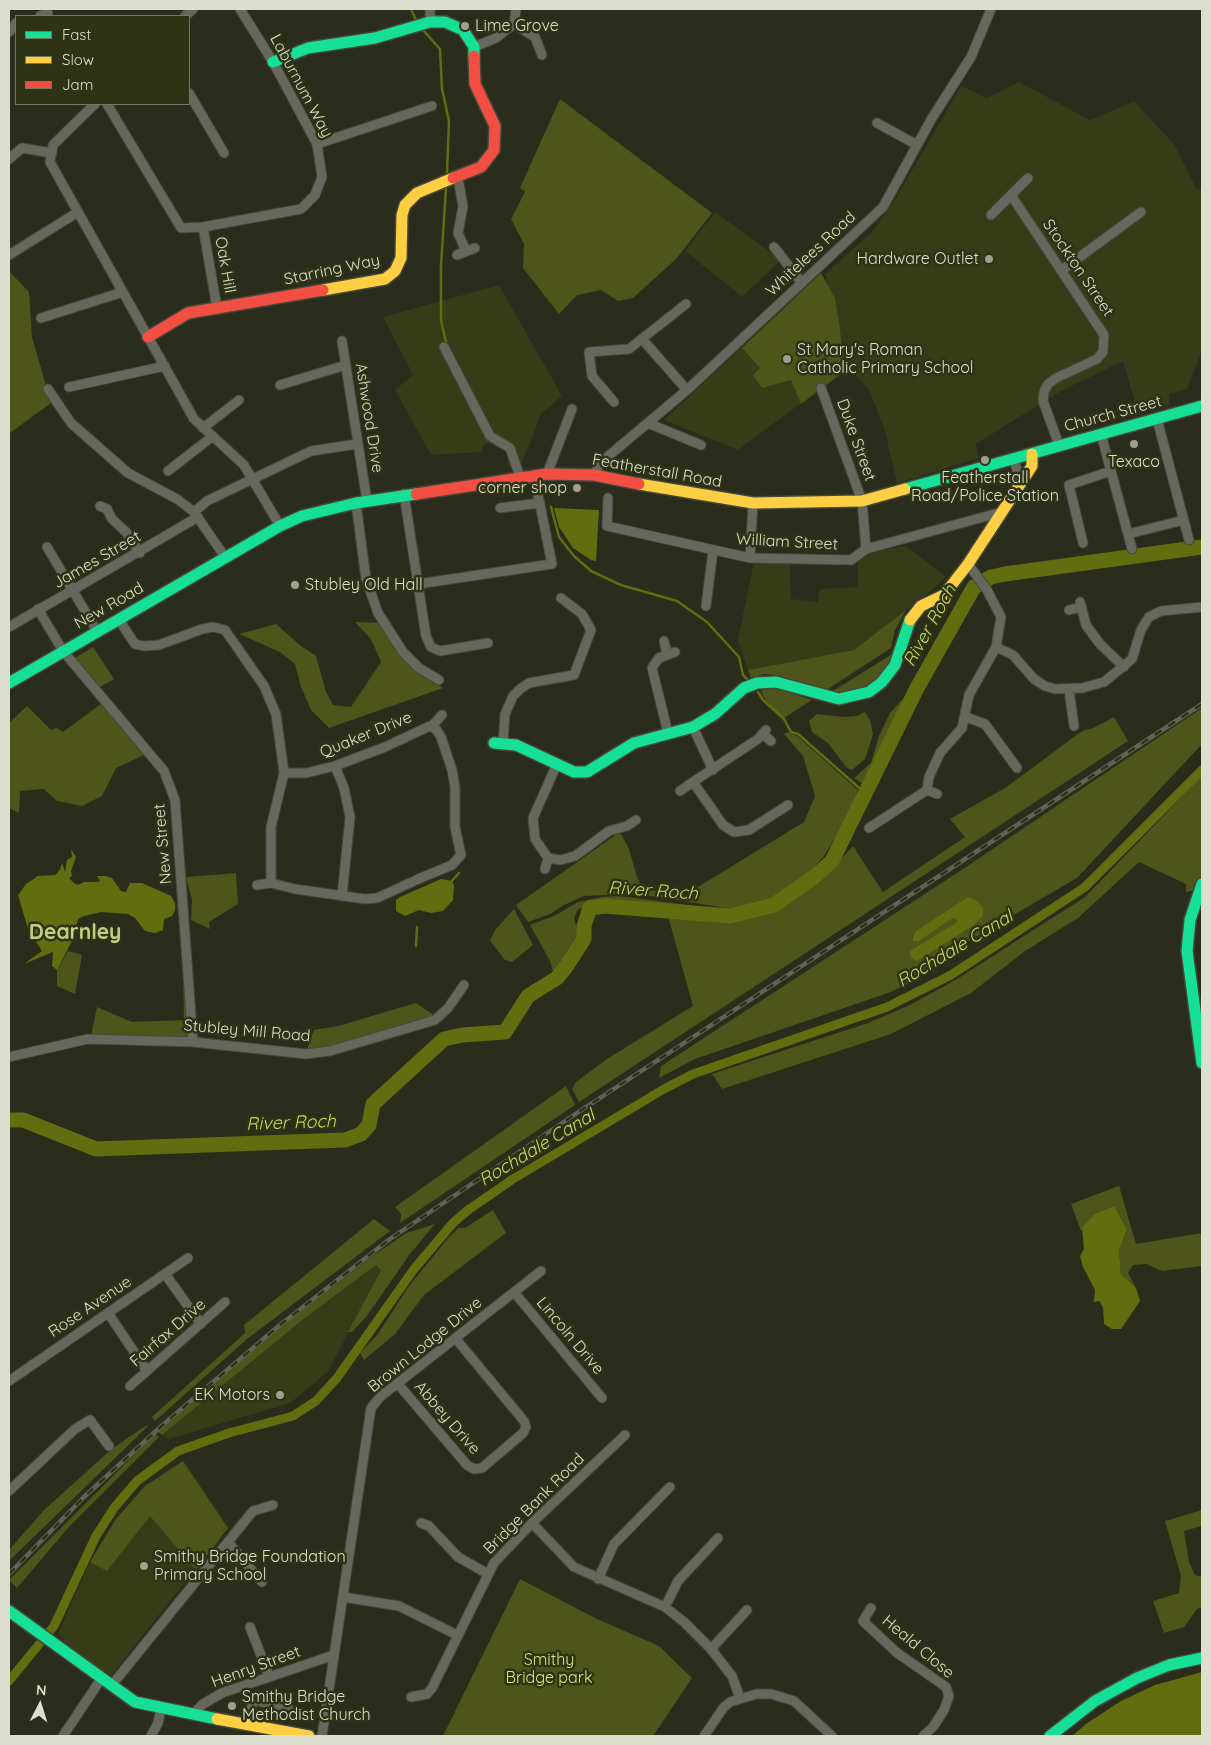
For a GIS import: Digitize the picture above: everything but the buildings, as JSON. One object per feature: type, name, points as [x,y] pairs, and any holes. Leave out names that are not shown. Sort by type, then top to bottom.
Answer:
[{"type":"main road","points":[[273,62],[308,48],[375,38],[430,22],[445,22],[463,30],[474,47]]},
{"type":"main road","name":"Starring Way","points":[[148,337],[188,313],[385,279],[395,271],[401,258],[402,216],[405,205],[417,193],[458,178],[486,163],[494,150],[496,142],[495,126],[475,84],[474,47]]},
{"type":"main road","name":"Church Street","points":[[1032,454],[1202,406]]},
{"type":"main road","points":[[498,743],[516,745],[574,772],[587,772],[634,743],[693,727],[715,714],[744,688],[757,683],[776,682],[839,699],[869,692],[882,682],[896,665],[906,626],[913,615],[921,606],[944,595],[968,564],[1032,466],[1032,454]]},
{"type":"main road","name":"Featherstall Road","points":[[225,557],[280,526],[302,516],[404,494],[534,475],[594,474],[691,494],[753,502],[862,501],[1032,454]]},
{"type":"main road","name":"New Road","points":[[9,682],[98,633],[225,557]]},
{"type":"main road","points":[[1202,884],[1190,920],[1187,951],[1202,1063]]},
{"type":"main road","points":[[9,1611],[135,1702],[161,1709],[309,1736]]},
{"type":"main road","points":[[1050,1736],[1095,1701],[1137,1678],[1169,1665],[1202,1658]]},
{"type":"street","name":"Laburnum Way","points":[[108,105],[180,228],[203,227],[301,209],[314,196],[322,176],[317,144],[273,62],[240,9]]},
{"type":"street","points":[[430,9],[430,22]]},
{"type":"street","points":[[474,47],[496,38],[514,24],[516,9]]},
{"type":"street","name":"Whitelees Road","points":[[594,474],[600,463],[650,424],[884,207],[917,145],[971,57],[991,9]]},
{"type":"street","points":[[514,24],[535,37],[542,55]]},
{"type":"street","points":[[190,95],[224,153]]},
{"type":"street","points":[[94,105],[53,145],[50,162],[194,419],[244,465],[280,526]]},
{"type":"street","points":[[317,144],[432,106]]},
{"type":"street","points":[[877,123],[917,145]]},
{"type":"street","points":[[9,159],[22,148],[52,153]]},
{"type":"street","points":[[458,178],[463,206],[458,233],[462,253],[475,248]]},
{"type":"street","points":[[991,215],[1028,178]]},
{"type":"street","name":"Stockton Street","points":[[1011,195],[1104,335],[1105,343],[1097,359],[1056,378],[1048,384],[1044,392],[1043,401],[1059,445]]},
{"type":"street","points":[[9,255],[78,212]]},
{"type":"street","points":[[1062,270],[1141,212]]},
{"type":"street","name":"Oak Hill","points":[[203,227],[217,308]]},
{"type":"street","points":[[774,247],[802,283]]},
{"type":"street","points":[[41,318],[123,292]]},
{"type":"street","points":[[614,402],[592,376],[589,352],[629,349],[686,304]]},
{"type":"street","points":[[642,339],[687,390]]},
{"type":"street","name":"Ashwood Drive","points":[[342,341],[357,444],[366,579],[378,613],[403,652],[419,668],[439,680]]},
{"type":"street","points":[[444,347],[490,436],[510,448],[520,477]]},
{"type":"street","points":[[280,385],[346,365]]},
{"type":"street","points":[[69,388],[165,366]]},
{"type":"street","name":"Duke Street","points":[[821,388],[862,501],[866,549]]},
{"type":"street","points":[[48,389],[71,423],[128,473],[177,498],[196,514],[225,557]]},
{"type":"street","points":[[203,428],[239,400]]},
{"type":"street","points":[[546,474],[572,409]]},
{"type":"street","points":[[1157,419],[1189,540]]},
{"type":"street","points":[[650,424],[701,445]]},
{"type":"street","points":[[1101,434],[1132,549]]},
{"type":"street","points":[[168,471],[213,436]]},
{"type":"street","name":"James Street","points":[[9,627],[140,552],[196,514],[207,501],[311,450],[357,444]]},
{"type":"street","points":[[1014,460],[1021,483]]},
{"type":"street","points":[[1083,543],[1069,484],[1111,471]]},
{"type":"street","points":[[418,584],[552,564],[534,475]]},
{"type":"street","points":[[404,494],[426,636],[432,647],[440,651],[488,643]]},
{"type":"street","name":"William Street","points":[[608,498],[607,526],[750,558],[851,560],[866,549],[1002,512]]},
{"type":"street","points":[[750,558],[753,502]]},
{"type":"street","points":[[500,508],[540,503]]},
{"type":"street","points":[[100,506],[107,509],[112,519],[126,532],[140,552]]},
{"type":"street","points":[[1128,534],[1184,520]]},
{"type":"street","points":[[47,547],[98,633]]},
{"type":"street","points":[[706,606],[713,551]]},
{"type":"street","points":[[869,828],[876,818],[913,801],[927,790],[929,777],[940,753],[962,728],[969,695],[996,647],[1001,617],[987,590],[968,564]]},
{"type":"street","points":[[498,743],[510,703],[520,689],[529,683],[576,679],[595,630],[582,614],[564,603]]},
{"type":"street","points":[[1069,610],[1081,605],[1086,625],[1100,644],[1124,667]]},
{"type":"street","points":[[996,647],[1013,655],[1034,679],[1045,686],[1069,690],[1104,682],[1124,667],[1132,659],[1141,630],[1149,617],[1161,611],[1202,607]]},
{"type":"street","name":"New Street","points":[[38,609],[63,651],[164,771],[176,800],[193,1042]]},
{"type":"street","points":[[119,620],[135,644],[144,646],[159,645],[213,626],[224,630],[264,686],[276,714],[284,773],[271,827],[270,883]]},
{"type":"street","points":[[664,642],[671,653],[659,658],[652,668],[668,733]]},
{"type":"street","points":[[1069,690],[1074,726]]},
{"type":"street","name":"Quaker Drive","points":[[284,773],[306,773],[334,766],[385,747],[431,726],[442,715]]},
{"type":"street","points":[[966,716],[985,724],[1008,762],[1017,768]]},
{"type":"street","points":[[257,885],[270,883],[342,896],[365,899],[377,898],[452,865],[461,855],[455,827],[455,787],[452,770],[441,738],[431,726]]},
{"type":"street","points":[[693,727],[713,770]]},
{"type":"street","points":[[680,791],[713,770],[764,732],[771,741]]},
{"type":"street","points":[[546,869],[548,858],[536,839],[533,818],[557,764]]},
{"type":"street","points":[[334,766],[344,788],[350,817],[342,896]]},
{"type":"street","points":[[693,782],[713,808],[723,825],[742,836],[772,809],[788,805]]},
{"type":"street","points":[[927,790],[937,794]]},
{"type":"street","points":[[548,858],[561,860],[575,856],[609,831],[627,826],[636,820]]},
{"type":"street","name":"Stubley Mill Road","points":[[9,1057],[88,1039],[193,1042],[306,1054],[330,1051],[436,1020],[443,1015],[464,985]]},
{"type":"street","name":"Rose Avenue","points":[[9,1381],[188,1258]]},
{"type":"street","name":"Brown Lodge Drive","points":[[322,1736],[360,1493],[371,1408],[380,1397],[456,1339],[541,1270]]},
{"type":"street","points":[[165,1274],[201,1324]]},
{"type":"street","name":"Lincoln Drive","points":[[514,1292],[602,1398]]},
{"type":"street","name":"Fairfax Drive","points":[[130,1386],[225,1302]]},
{"type":"street","points":[[108,1313],[147,1371]]},
{"type":"street","name":"Abbey Drive","points":[[398,1384],[467,1465],[474,1469],[482,1468],[523,1433],[526,1427],[524,1421],[456,1339]]},
{"type":"street","points":[[9,1491],[88,1417],[109,1446]]},
{"type":"street","name":"Bridge Bank Road","points":[[411,1697],[426,1694],[432,1688],[494,1564],[532,1523],[625,1435]]},
{"type":"street","points":[[598,1579],[614,1544],[670,1487]]},
{"type":"street","points":[[62,1736],[106,1682],[254,1511],[273,1505]]},
{"type":"street","points":[[421,1523],[429,1526],[458,1557],[488,1574]]},
{"type":"street","points":[[532,1523],[574,1567],[665,1607],[712,1649],[732,1676],[740,1698]]},
{"type":"street","points":[[665,1607],[678,1580],[718,1538]]},
{"type":"street","points":[[228,1542],[262,1582]]},
{"type":"street","points":[[343,1597],[399,1606],[457,1635]]},
{"type":"street","name":"Heald Close","points":[[871,1608],[863,1621],[896,1652],[946,1687],[949,1696],[944,1710],[933,1727],[923,1736]]},
{"type":"street","points":[[712,1649],[747,1610]]},
{"type":"street","points":[[250,1627],[269,1676]]},
{"type":"street","name":"Henry Street","points":[[192,1714],[203,1704],[222,1693],[334,1655]]},
{"type":"street","points":[[704,1736],[724,1707],[740,1698],[756,1694],[783,1696],[794,1701],[832,1736]]},
{"type":"street","points":[[248,1724],[253,1700],[288,1707]]},
{"type":"street","points":[[151,1736],[158,1723],[161,1709]]},
{"type":"shaded area","points":[[1019,82],[1090,120],[1134,101],[1174,144],[1197,190],[1202,189],[1202,350],[1187,389],[1169,394],[1170,404],[1138,413],[1123,361],[1061,391],[976,444],[979,458],[897,483],[884,427],[868,388],[850,370],[841,333],[846,370],[738,450],[664,420],[821,273],[828,284],[825,274],[873,231],[896,198],[961,86],[987,98]]},
{"type":"shaded area","points":[[715,212],[770,250],[779,262],[742,297],[685,251]]},
{"type":"shaded area","points":[[499,285],[562,396],[541,414],[521,466],[509,467],[506,452],[489,443],[482,446],[482,452],[431,455],[395,390],[413,375],[383,317]]},
{"type":"shaded area","points":[[554,508],[599,510],[596,561],[591,560],[573,548],[559,527]]},
{"type":"shaded area","points":[[906,546],[946,577],[931,591],[854,650],[748,670],[738,640],[754,561],[790,561],[791,599],[818,602],[820,589],[858,587],[858,562],[872,552]]},
{"type":"shaded area","points":[[71,849],[76,857],[71,871],[72,876],[69,878],[74,883],[78,885],[84,882],[98,882],[100,881],[97,876],[105,876],[112,878],[121,891],[126,892],[130,883],[142,883],[171,896],[175,903],[175,910],[172,916],[164,919],[163,930],[155,933],[145,931],[135,918],[128,914],[101,912],[84,916],[78,919],[74,937],[57,970],[52,966],[53,952],[24,964],[42,951],[28,929],[18,895],[26,884],[38,876],[55,875],[60,870],[62,863],[65,872],[67,860],[72,857]]},
{"type":"shaded area","points":[[441,879],[452,881],[454,885],[453,900],[443,911],[431,913],[419,910],[405,916],[396,911],[396,900],[400,897]]},
{"type":"shaded area","points":[[968,897],[976,900],[983,908],[983,916],[974,925],[917,961],[911,958],[910,951],[956,923],[957,920],[955,918],[951,919],[919,941],[913,941],[916,931]]},
{"type":"shaded area","points":[[1114,1206],[1127,1229],[1119,1251],[1121,1274],[1136,1288],[1140,1301],[1121,1329],[1112,1329],[1104,1324],[1103,1307],[1099,1301],[1094,1302],[1095,1290],[1083,1267],[1080,1256],[1084,1249],[1082,1228],[1094,1214]]},
{"type":"shaded area","points":[[376,1265],[381,1269],[328,1372],[290,1403],[169,1439],[162,1435],[305,1318]]},
{"type":"shaded area","name":"Smithy Bridge Foundation Primary School","points":[[183,1461],[228,1528],[109,1678],[64,1642],[58,1633],[90,1562],[116,1519],[145,1486]]},
{"type":"shaded area","points":[[1202,1672],[1202,1736],[1072,1736],[1086,1724],[1121,1701],[1155,1685]]},
{"type":"green space","points":[[560,99],[712,213],[676,259],[633,298],[618,301],[601,290],[577,295],[559,314],[523,268],[524,244],[511,219],[525,192],[520,188]]},
{"type":"green space","points":[[9,271],[29,292],[32,337],[51,403],[10,433]]},
{"type":"green space","points":[[821,273],[835,298],[846,370],[801,404],[791,380],[762,388],[753,375],[760,368],[742,348]]},
{"type":"green space","points":[[906,610],[895,630],[891,648],[828,689],[823,690],[777,675],[764,674],[751,678],[748,670],[854,650]]},
{"type":"green space","points":[[355,622],[381,623],[421,671],[443,688],[329,728],[311,710],[301,687],[295,664],[280,652],[239,634],[276,624],[301,646],[316,656],[326,692],[333,705],[351,707],[381,662],[371,639]]},
{"type":"green space","points":[[93,647],[114,679],[100,687],[75,658]]},
{"type":"green space","points":[[894,653],[892,661],[875,683],[847,694],[831,692]]},
{"type":"green space","points":[[779,689],[812,700],[784,718],[766,701],[761,691]]},
{"type":"green space","points":[[907,694],[910,696],[867,787],[854,778],[871,763],[879,736],[890,713]]},
{"type":"green space","points":[[102,703],[144,755],[116,768],[102,796],[82,806],[57,801],[44,789],[20,791],[19,813],[9,808],[9,723],[27,706],[51,730],[57,728],[63,732]]},
{"type":"green space","points":[[1202,708],[1202,744],[1077,878],[972,939],[908,984],[888,993],[695,1059],[659,1078],[661,1066],[960,871]]},
{"type":"green space","points":[[865,712],[870,720],[873,734],[865,759],[852,770],[847,768],[828,743],[812,732],[809,721],[817,714],[843,717],[857,716]]},
{"type":"green space","points":[[1114,717],[1128,741],[579,1102],[572,1089],[576,1082],[607,1059],[693,1006],[668,916],[723,921],[749,917],[782,907],[830,871],[853,846],[883,892],[965,837],[950,819],[1005,788],[1082,731],[1093,728]]},
{"type":"green space","points":[[788,732],[797,736],[858,790],[848,817],[824,856],[808,874],[787,889],[771,899],[747,908],[725,908],[659,897],[625,894],[584,896],[550,914],[528,922],[516,905],[620,832],[629,849],[642,889],[685,895],[804,822],[815,796],[803,756],[784,734]]},
{"type":"green space","points":[[1202,776],[1202,877],[1192,891],[1186,892],[1186,884],[1139,862],[1078,918],[1025,951],[971,993],[891,1034],[722,1089],[712,1074],[868,1023],[910,1005],[957,979],[1085,897]]},
{"type":"green space","points":[[236,873],[238,904],[209,922],[210,929],[191,920],[192,900],[186,877]]},
{"type":"green space","points":[[620,896],[725,910],[745,910],[728,912],[619,903],[598,904],[578,909],[574,918],[580,941],[555,979],[550,961],[530,925],[554,916],[578,902],[602,897]]},
{"type":"green space","points":[[514,909],[533,945],[512,962],[505,960],[490,941],[495,930]]},
{"type":"green space","points":[[68,951],[82,955],[75,994],[57,986],[57,970]]},
{"type":"green space","points":[[183,967],[185,967],[190,1031],[187,1036],[180,1039],[91,1036],[97,1007],[132,1022],[184,1020]]},
{"type":"green space","points":[[416,1003],[435,1016],[320,1050],[306,1052],[314,1030],[338,1026]]},
{"type":"green space","points":[[566,1086],[575,1105],[400,1223],[401,1214],[395,1207]]},
{"type":"green space","points":[[1119,1186],[1136,1244],[1202,1233],[1202,1266],[1162,1271],[1146,1264],[1133,1265],[1128,1273],[1136,1288],[1121,1274],[1119,1251],[1127,1229],[1114,1206],[1094,1214],[1081,1231],[1071,1204]]},
{"type":"green space","points":[[493,1210],[506,1233],[424,1295],[395,1334],[364,1360],[360,1353],[378,1334],[409,1286],[449,1237],[459,1228],[465,1228]]},
{"type":"green space","points":[[374,1219],[390,1231],[247,1339],[155,1421],[152,1417],[245,1333],[244,1325]]},
{"type":"green space","points":[[435,1224],[410,1254],[366,1317],[352,1332],[348,1332],[381,1270],[376,1265],[305,1318],[162,1435],[158,1432],[287,1322],[370,1258],[406,1233]]},
{"type":"green space","points":[[147,1425],[9,1561],[9,1550],[44,1510],[113,1448]]},
{"type":"green space","points":[[155,1434],[159,1437],[68,1528],[17,1588],[9,1580]]},
{"type":"green space","points":[[183,1461],[228,1528],[196,1570],[150,1516],[107,1571],[90,1562],[116,1519],[145,1486]]},
{"type":"green space","points":[[1202,1510],[1202,1526],[1184,1531],[1189,1562],[1195,1575],[1202,1577],[1202,1607],[1197,1609],[1184,1627],[1164,1633],[1153,1601],[1179,1593],[1181,1576],[1165,1521]]},
{"type":"green space","name":"Smithy Bridge park","points":[[520,1579],[595,1618],[659,1646],[692,1678],[653,1736],[443,1736]]},
{"type":"waterway","points":[[411,9],[416,20]]},
{"type":"waterway","points":[[422,29],[440,49],[442,89],[449,121],[447,173]]},
{"type":"waterway","points":[[446,188],[441,266],[441,320],[446,342]]},
{"type":"waterway","points":[[551,507],[559,537],[574,556],[591,571],[621,585],[677,601],[707,622],[739,657],[743,675],[747,679]]},
{"type":"waterway","name":"River Roch","points":[[9,1120],[23,1120],[96,1149],[345,1140],[361,1134],[369,1125],[373,1104],[444,1039],[462,1035],[505,1032],[528,996],[557,978],[566,967],[584,939],[584,926],[590,908],[604,906],[730,916],[774,905],[814,877],[832,861],[917,688],[974,587],[991,577],[1005,574],[1202,547]]},
{"type":"waterway","points":[[758,692],[763,700],[784,719],[791,732],[798,734],[866,794]]},
{"type":"waterway","name":"Rochdale Canal","points":[[9,1681],[54,1626],[96,1536],[114,1508],[137,1481],[178,1451],[229,1433],[293,1416],[316,1401],[337,1378],[414,1269],[453,1223],[468,1210],[513,1179],[664,1089],[693,1074],[887,1007],[951,975],[1085,887],[1202,770]]},
{"type":"waterway","points":[[450,883],[459,873]]},
{"type":"waterway","points":[[416,946],[417,927]]},
{"type":"railway","points":[[9,1574],[85,1496],[165,1423],[280,1325],[390,1239],[574,1115],[1202,704]]},
{"type":"traffic: fast","points":[[273,62],[308,48],[375,38],[430,22],[445,22],[463,30],[474,47],[474,56]]},
{"type":"traffic: fast","points":[[905,489],[1202,406]]},
{"type":"traffic: fast","points":[[9,683],[280,526],[302,516],[356,503],[416,494]]},
{"type":"traffic: fast","points":[[494,743],[516,745],[574,772],[587,772],[634,743],[693,727],[715,714],[744,688],[757,683],[776,682],[839,699],[869,692],[882,682],[895,665],[910,620]]},
{"type":"traffic: fast","points":[[1202,884],[1190,920],[1187,951],[1202,1063]]},
{"type":"traffic: fast","points":[[9,1611],[135,1702],[217,1719]]},
{"type":"traffic: fast","points":[[1050,1736],[1095,1701],[1137,1678],[1169,1665],[1202,1658]]},
{"type":"traffic: slow","points":[[323,290],[385,279],[395,271],[401,258],[402,215],[405,205],[417,193],[453,178]]},
{"type":"traffic: slow","points":[[910,620],[921,606],[944,595],[968,564],[1032,466],[1032,454]]},
{"type":"traffic: slow","points":[[639,484],[753,503],[862,501],[905,489]]},
{"type":"traffic: slow","points":[[217,1719],[309,1736]]},
{"type":"traffic: jam","points":[[453,178],[481,167],[494,150],[495,126],[475,84],[474,56]]},
{"type":"traffic: jam","points":[[148,337],[188,313],[323,290]]},
{"type":"traffic: jam","points":[[416,494],[547,474],[594,475],[639,484]]},
{"type":"place","name":"Lime Grove","points":[[465,26]]},
{"type":"place","name":"Hardware Outlet","points":[[989,259]]},
{"type":"place","name":"St Mary's Roman Catholic Primary School","points":[[787,359]]},
{"type":"place","name":"Texaco","points":[[1134,444]]},
{"type":"place","name":"Featherstall Road/Police Station","points":[[985,460]]},
{"type":"place","name":"corner shop","points":[[577,488]]},
{"type":"place","name":"Stubley Old Hall","points":[[295,585]]},
{"type":"place","name":"EK Motors","points":[[280,1395]]},
{"type":"place","name":"Smithy Bridge Foundation Primary School","points":[[144,1566]]},
{"type":"place","name":"Smithy Bridge Methodist Church","points":[[232,1706]]},
{"type":"district","name":"Dearnley","points":[[75,933]]}]
